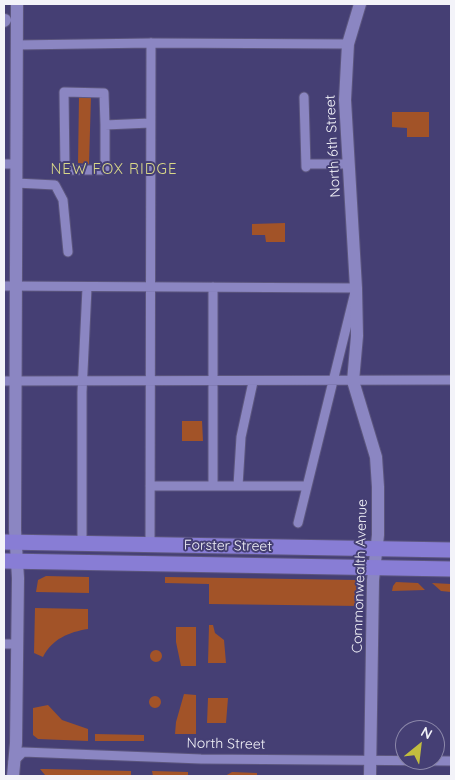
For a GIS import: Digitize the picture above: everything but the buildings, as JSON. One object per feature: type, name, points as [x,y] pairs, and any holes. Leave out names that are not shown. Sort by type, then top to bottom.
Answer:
[{"type":"main road","points":[[13,776],[8,762],[16,743],[17,644],[10,542],[10,286],[16,183],[10,164],[17,45],[7,20],[17,4]]},
{"type":"main road","name":"North 6th Street","points":[[353,381],[357,336],[356,288],[344,100],[348,44],[360,4]]},
{"type":"main road","name":"Commonwealth Avenue","points":[[353,381],[376,457],[378,487],[370,776]]},
{"type":"main road","name":"Forster Street","points":[[10,542],[451,550]]},
{"type":"main road","name":"Forster Street","points":[[11,561],[451,569]]},
{"type":"street","points":[[150,43],[150,545]]},
{"type":"street","points":[[17,45],[150,43],[348,44]]},
{"type":"street","points":[[64,92],[104,93],[105,125],[105,170],[65,170],[64,92]]},
{"type":"street","points":[[304,97],[306,166],[348,164]]},
{"type":"street","points":[[105,125],[150,123]]},
{"type":"street","points":[[16,183],[54,185],[63,200],[68,252]]},
{"type":"street","points":[[10,286],[87,288],[356,288]]},
{"type":"street","points":[[213,287],[213,486]]},
{"type":"street","points":[[82,543],[82,381],[87,288]]},
{"type":"street","name":"North 6th Street","points":[[298,523],[356,288]]},
{"type":"street","points":[[10,381],[253,382],[451,380]]},
{"type":"street","points":[[238,486],[241,437],[253,382]]},
{"type":"street","points":[[150,486],[306,486]]},
{"type":"street","points":[[4,644],[17,644]]},
{"type":"street","name":"North Street","points":[[8,762],[23,752],[210,759],[451,761]]},
{"type":"shaded area","points":[[79,96],[91,96],[89,164],[78,163]]},
{"type":"shaded area","points":[[392,112],[429,112],[429,137],[407,137],[407,128],[392,127]]},
{"type":"shaded area","points":[[285,223],[285,242],[266,242],[265,235],[252,235],[252,224]]},
{"type":"shaded area","points":[[182,421],[202,421],[203,441],[182,441]]},
{"type":"shaded area","points":[[46,576],[89,577],[89,593],[36,592],[38,580]]},
{"type":"shaded area","points":[[165,577],[358,580],[359,606],[209,604],[209,584],[165,583]]},
{"type":"shaded area","points":[[396,582],[418,583],[425,590],[392,591]]},
{"type":"shaded area","points":[[432,583],[451,584],[451,592],[441,591]]},
{"type":"shaded area","points":[[35,608],[88,609],[88,629],[62,637],[51,645],[43,657],[34,653]]},
{"type":"shaded area","points":[[209,625],[213,625],[215,633],[224,640],[226,663],[208,663]]},
{"type":"shaded area","points":[[176,627],[196,627],[196,666],[181,666],[176,642]]},
{"type":"shaded area","points":[[154,650],[158,650],[162,656],[158,662],[154,662],[150,658],[150,654]]},
{"type":"shaded area","points":[[184,694],[196,695],[196,734],[175,734],[176,722]]},
{"type":"shaded area","points":[[153,696],[157,696],[161,702],[157,708],[153,708],[149,704],[149,700]]},
{"type":"shaded area","points":[[208,698],[228,698],[226,723],[207,723]]},
{"type":"shaded area","points":[[48,705],[62,720],[88,729],[88,741],[38,739],[33,735],[33,708]]},
{"type":"shaded area","points":[[95,734],[144,735],[144,741],[95,741]]},
{"type":"shaded area","points":[[40,769],[131,771],[131,776],[45,775]]},
{"type":"shaded area","points":[[152,771],[188,772],[188,776],[153,776]]},
{"type":"shaded area","points":[[232,772],[257,773],[257,776],[225,776]]},
{"type":"district","name":"NEW FOX RIDGE","points":[[114,169]]}]
